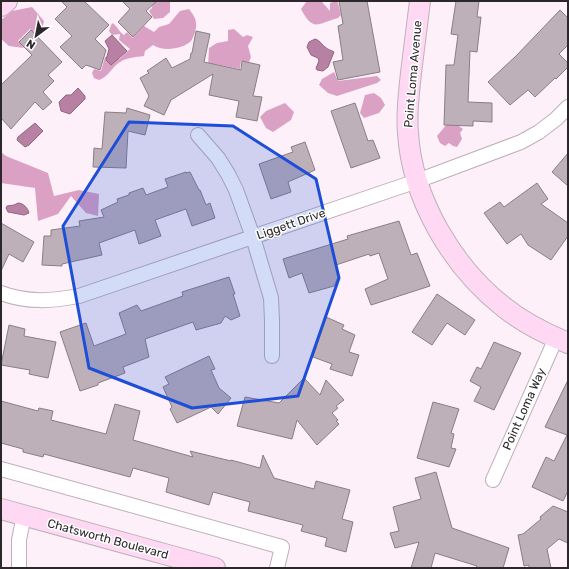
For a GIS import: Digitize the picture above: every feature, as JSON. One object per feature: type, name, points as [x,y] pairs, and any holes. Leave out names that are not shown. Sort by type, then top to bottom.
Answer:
[{"type":"street","points":[[1,6],[7,1]]},
{"type":"street","name":"Point Loma Avenue","points":[[420,1],[407,121],[410,150],[417,181],[427,208],[440,234],[465,270],[484,290],[504,307],[530,325],[562,341]]},
{"type":"street","name":"Liggett Drive","points":[[1,293],[39,301],[79,296],[417,181],[521,142],[539,132],[556,119],[568,107]]},
{"type":"street","points":[[198,135],[218,158],[232,182],[253,237],[270,298],[272,321],[272,356]]},
{"type":"street","name":"Point Loma Way","points":[[493,480],[562,341]]},
{"type":"street","points":[[1,469],[282,547],[277,568]]},
{"type":"street","name":"Chatsworth Boulevard","points":[[1,509],[215,568]]},
{"type":"street","points":[[19,568],[19,540],[24,516]]},
{"type":"highlighted area","points":[[129,122],[233,126],[316,179],[339,278],[298,396],[192,408],[89,368],[63,226]]},
{"type":"shaded area","points":[[153,1],[170,1],[170,12],[163,18],[154,19],[149,11],[152,8]]},
{"type":"shaded area","points":[[307,1],[322,2],[330,11],[330,3],[336,1],[338,3],[341,15],[338,18],[320,24],[312,24],[301,9]]},
{"type":"shaded area","points":[[32,7],[44,21],[41,33],[38,36],[30,29],[18,41],[24,48],[9,46],[1,39],[1,20],[12,11]]},
{"type":"shaded area","points":[[189,9],[195,17],[196,29],[191,41],[187,44],[173,49],[153,45],[145,51],[144,56],[129,58],[122,61],[102,79],[99,80],[94,78],[92,73],[94,69],[101,71],[105,57],[116,56],[119,59],[130,49],[119,40],[120,34],[112,35],[109,31],[112,23],[124,35],[127,32],[133,38],[144,26],[154,32],[159,27],[169,24],[180,11]]},
{"type":"shaded area","points":[[234,29],[243,37],[247,35],[253,37],[248,46],[251,57],[249,62],[241,61],[240,69],[215,64],[208,67],[209,48],[217,43],[228,41],[228,30]]},
{"type":"shaded area","points":[[112,35],[127,51],[111,65],[106,60],[109,49],[105,41]]},
{"type":"shaded area","points":[[315,39],[327,49],[334,52],[328,67],[323,71],[317,70],[316,68],[319,61],[318,58],[311,55],[307,47],[309,42]]},
{"type":"shaded area","points":[[334,72],[338,81],[377,76],[381,80],[377,83],[337,96],[328,93],[319,85],[322,79]]},
{"type":"shaded area","points":[[78,88],[85,96],[85,99],[70,114],[61,111],[59,102],[66,95],[71,95]]},
{"type":"shaded area","points":[[374,93],[381,98],[385,105],[379,113],[364,118],[360,113],[365,95]]},
{"type":"shaded area","points":[[285,103],[294,112],[291,120],[273,132],[266,128],[260,117],[266,111]]},
{"type":"shaded area","points":[[35,123],[43,131],[25,147],[17,140],[18,137]]},
{"type":"shaded area","points":[[447,124],[456,124],[463,129],[460,133],[462,139],[457,147],[449,143],[445,146],[440,143],[437,136]]},
{"type":"shaded area","points":[[1,152],[6,156],[48,173],[54,196],[79,190],[99,194],[98,216],[86,213],[71,196],[58,214],[38,221],[35,188],[1,183]]},
{"type":"shaded area","points":[[18,203],[25,206],[29,213],[24,215],[8,212],[6,208],[7,206]]},
{"type":"building","points":[[61,1],[84,1],[109,25],[95,39],[106,50],[100,70],[86,65],[82,69],[60,47],[72,36],[55,19],[67,7]]},
{"type":"building","points":[[122,1],[157,1],[146,11],[152,17],[133,37],[118,22],[130,9]]},
{"type":"building","points":[[339,1],[367,1],[380,72],[338,80],[333,62],[343,60],[338,26],[343,24]]},
{"type":"building","points":[[456,1],[479,1],[477,17],[481,17],[477,52],[470,51],[468,102],[492,103],[492,122],[473,121],[473,126],[444,125],[446,65],[454,65],[458,35],[451,34]]},
{"type":"building","points":[[560,10],[568,18],[568,45],[559,54],[568,63],[568,67],[535,97],[528,90],[510,105],[488,82],[516,56]]},
{"type":"building","points":[[31,30],[62,62],[48,75],[54,81],[43,92],[52,102],[43,110],[35,102],[11,129],[1,118],[1,85],[32,55],[19,42]]},
{"type":"building","points":[[196,31],[210,34],[204,62],[241,70],[242,61],[260,65],[253,96],[262,97],[257,121],[236,117],[239,101],[209,95],[213,74],[171,100],[164,115],[144,106],[149,96],[140,78],[149,73],[147,71],[166,58],[172,68],[190,59]]},
{"type":"building","points":[[355,103],[368,141],[373,140],[380,158],[351,168],[331,111]]},
{"type":"building","points":[[127,108],[150,115],[145,135],[128,131],[126,168],[93,167],[94,148],[102,149],[105,112],[126,113]]},
{"type":"building","points":[[305,142],[315,170],[288,182],[291,192],[271,199],[259,164],[293,152],[291,147]]},
{"type":"building","points":[[568,153],[568,186],[552,172]]},
{"type":"building","points":[[190,172],[206,205],[210,203],[215,218],[192,226],[186,209],[155,220],[161,236],[139,244],[135,230],[99,243],[102,255],[62,264],[62,266],[42,265],[44,236],[51,236],[51,230],[80,226],[79,221],[104,217],[101,210],[118,202],[117,199],[143,188],[146,195],[168,187],[165,179]]},
{"type":"building","points":[[537,183],[548,199],[541,204],[568,223],[568,236],[551,260],[528,245],[521,234],[507,244],[484,213],[500,202],[504,207]]},
{"type":"building","points":[[399,221],[411,255],[417,253],[430,286],[371,305],[365,289],[388,279],[379,253],[370,256],[369,254],[336,265],[339,275],[334,286],[309,293],[302,273],[289,278],[283,259],[348,239],[347,236]]},
{"type":"building","points":[[1,223],[34,242],[23,262],[9,254],[1,271]]},
{"type":"building","points":[[229,277],[240,316],[231,320],[225,316],[221,323],[196,330],[193,322],[145,339],[149,357],[123,367],[125,373],[80,391],[60,332],[86,323],[94,346],[126,334],[119,313],[137,305],[141,311],[183,296],[182,292]]},
{"type":"building","points":[[437,294],[475,320],[465,335],[447,323],[432,345],[412,332]]},
{"type":"building","points":[[326,317],[344,325],[342,329],[355,335],[349,352],[359,355],[352,376],[330,369],[332,364],[313,357]]},
{"type":"building","points":[[9,325],[25,329],[24,336],[56,342],[48,378],[29,374],[30,370],[1,365]]},
{"type":"building","points":[[494,342],[521,353],[494,410],[474,401],[481,387],[470,381],[477,367],[481,369]]},
{"type":"building","points":[[209,356],[215,369],[211,370],[219,388],[231,398],[218,414],[211,407],[177,423],[170,409],[172,407],[163,387],[169,384],[165,377]]},
{"type":"building","points":[[304,378],[320,395],[326,380],[344,400],[336,406],[338,408],[332,413],[338,420],[336,421],[339,424],[317,445],[297,420],[292,439],[237,426],[245,397],[279,403]]},
{"type":"building","points":[[568,380],[568,491],[563,501],[532,487],[546,457],[554,461],[567,435],[545,427]]},
{"type":"building","points":[[1,401],[38,411],[39,408],[53,411],[51,420],[106,434],[115,404],[140,411],[133,440],[193,457],[190,451],[260,468],[263,455],[274,478],[314,489],[316,481],[350,490],[342,519],[353,522],[346,552],[325,546],[327,538],[301,531],[303,525],[248,511],[250,502],[213,492],[209,505],[166,492],[169,478],[133,468],[130,477],[44,454],[43,457],[23,452],[23,449],[1,443]]},
{"type":"building","points":[[433,402],[459,409],[451,433],[454,434],[451,448],[456,449],[449,467],[417,458]]},
{"type":"building","points":[[436,472],[452,528],[509,548],[503,568],[476,568],[477,566],[435,553],[431,568],[411,568],[419,542],[395,548],[390,533],[399,531],[393,507],[421,499],[415,478]]},
{"type":"building","points":[[553,506],[568,512],[568,543],[559,539],[547,549],[551,568],[529,568],[529,565],[524,566],[518,535],[523,534],[541,519],[540,517]]}]
